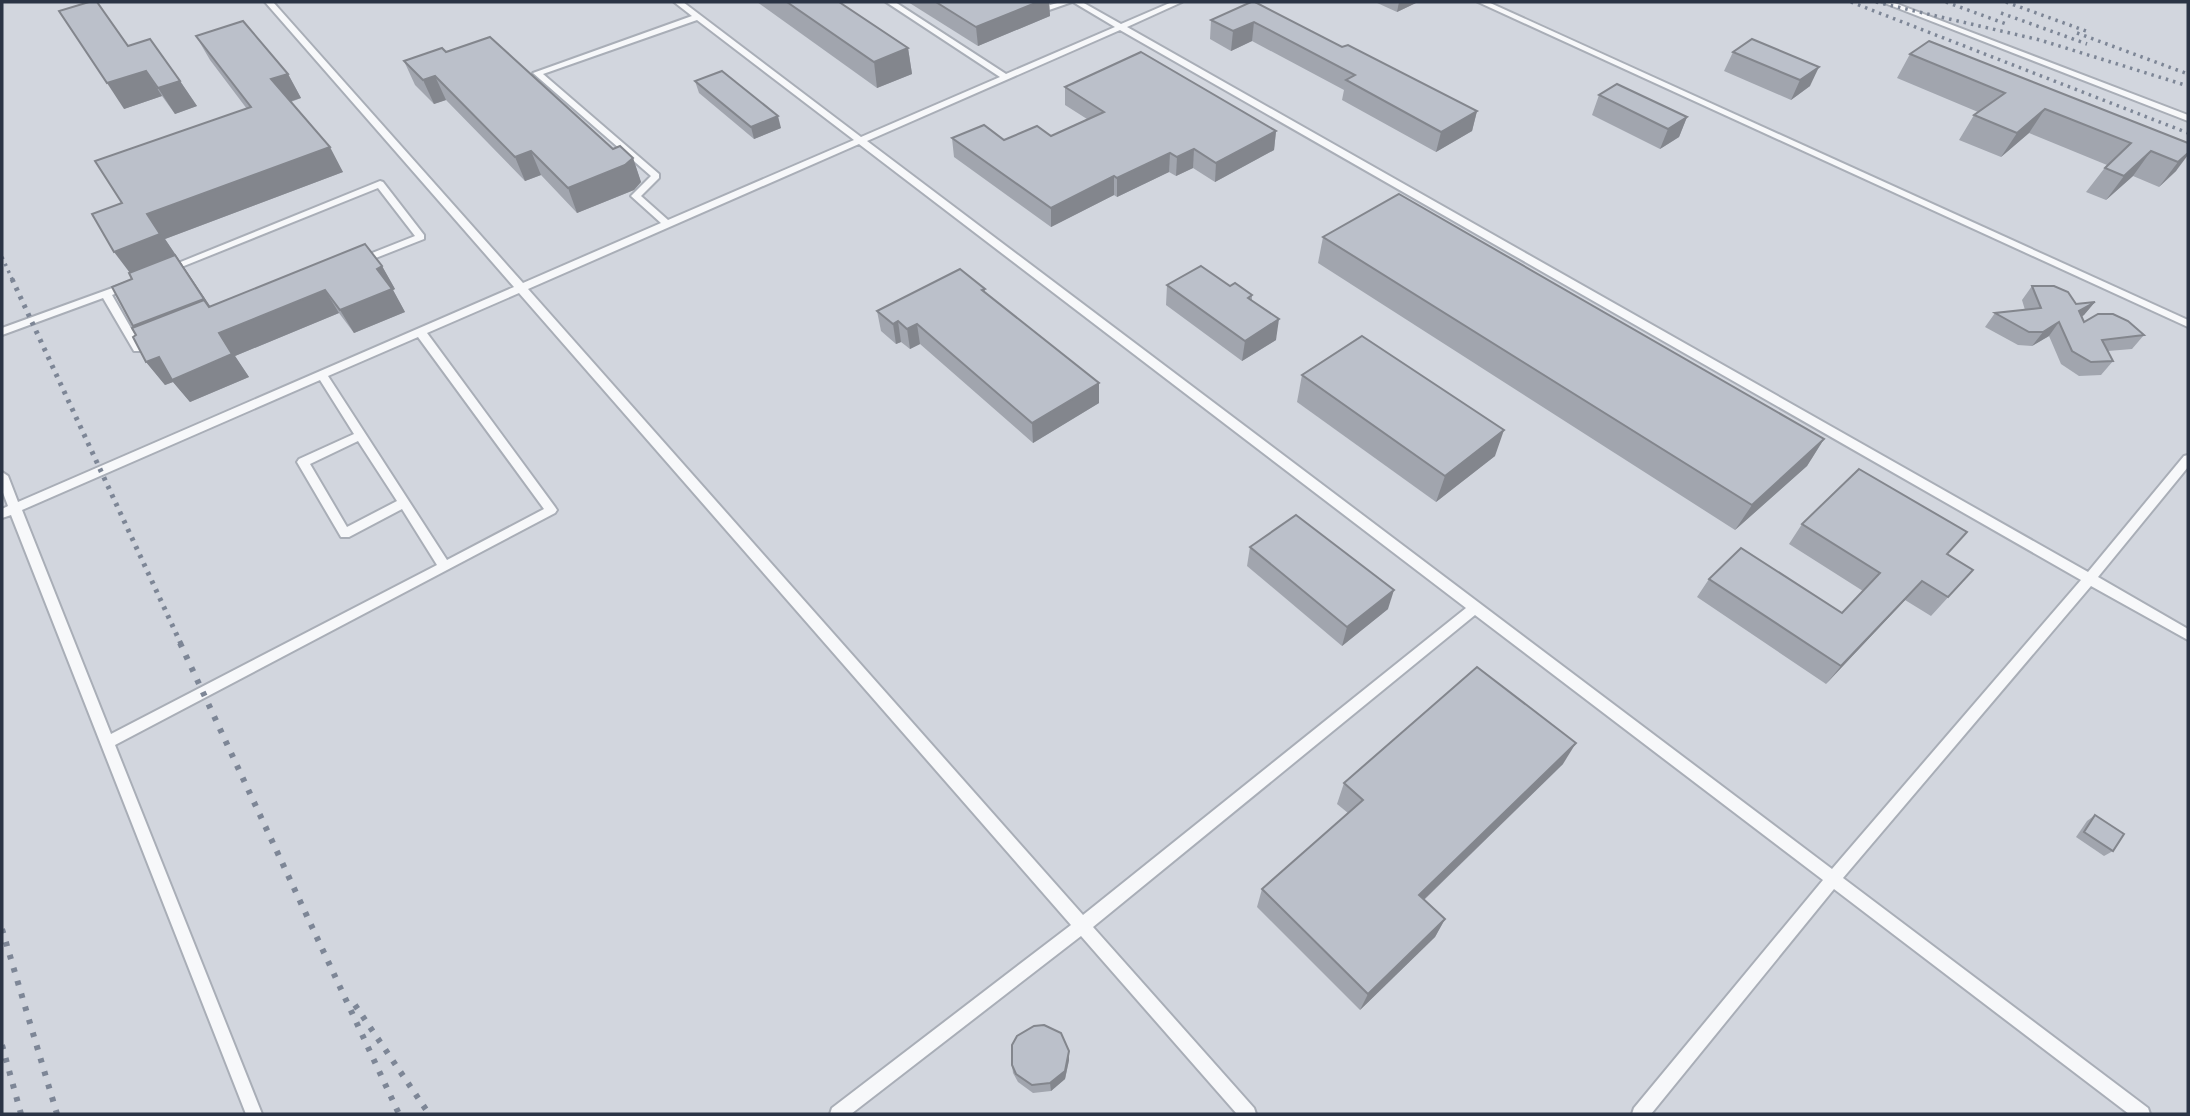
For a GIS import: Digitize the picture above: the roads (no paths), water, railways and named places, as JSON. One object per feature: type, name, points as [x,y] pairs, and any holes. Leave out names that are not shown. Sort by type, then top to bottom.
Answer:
[{"type":"lane","points":[[269,2],[1248,1114]]},
{"type":"lane","points":[[678,2],[2142,1114]]},
{"type":"lane","points":[[890,2],[1006,76]]},
{"type":"lane","points":[[1039,2],[1049,8],[1068,2]]},
{"type":"lane","points":[[1077,2],[2188,635]]},
{"type":"lane","points":[[8,511],[1178,2]]},
{"type":"lane","points":[[1482,2],[2188,324]]},
{"type":"lane","points":[[1886,2],[2188,118]]},
{"type":"lane","points":[[668,225],[636,196],[656,176],[537,73],[698,17]]},
{"type":"lane","points":[[156,274],[380,184],[421,237],[344,268]]},
{"type":"lane","points":[[2,332],[144,279]]},
{"type":"lane","points":[[106,294],[138,349],[163,339]]},
{"type":"lane","points":[[107,743],[551,510],[421,332]]},
{"type":"lane","points":[[322,375],[445,567]]},
{"type":"lane","points":[[360,435],[303,462],[345,534],[404,503]]},
{"type":"lane","points":[[1644,1113],[1833,879],[2188,459]]},
{"type":"lane","points":[[2,476],[8,511],[107,743],[254,1114]]},
{"type":"lane","points":[[838,1114],[1082,926],[1475,608]]},
{"type":"railway","points":[[1851,2],[2188,133]]},
{"type":"railway","points":[[1876,2],[2040,40],[2185,85]]},
{"type":"railway","points":[[1946,2],[2009,25]]},
{"type":"railway","points":[[2006,2],[2086,31]]},
{"type":"railway","points":[[2001,13],[2087,44]]},
{"type":"railway","points":[[2077,33],[2188,74]]},
{"type":"railway","points":[[2,257],[13,281]]},
{"type":"railway","points":[[12,279],[181,644]]},
{"type":"railway","points":[[180,643],[399,1114]]},
{"type":"railway","points":[[2,929],[57,1114]]},
{"type":"railway","points":[[355,1005],[429,1114]]},
{"type":"railway","points":[[2,1045],[21,1114]]}]
